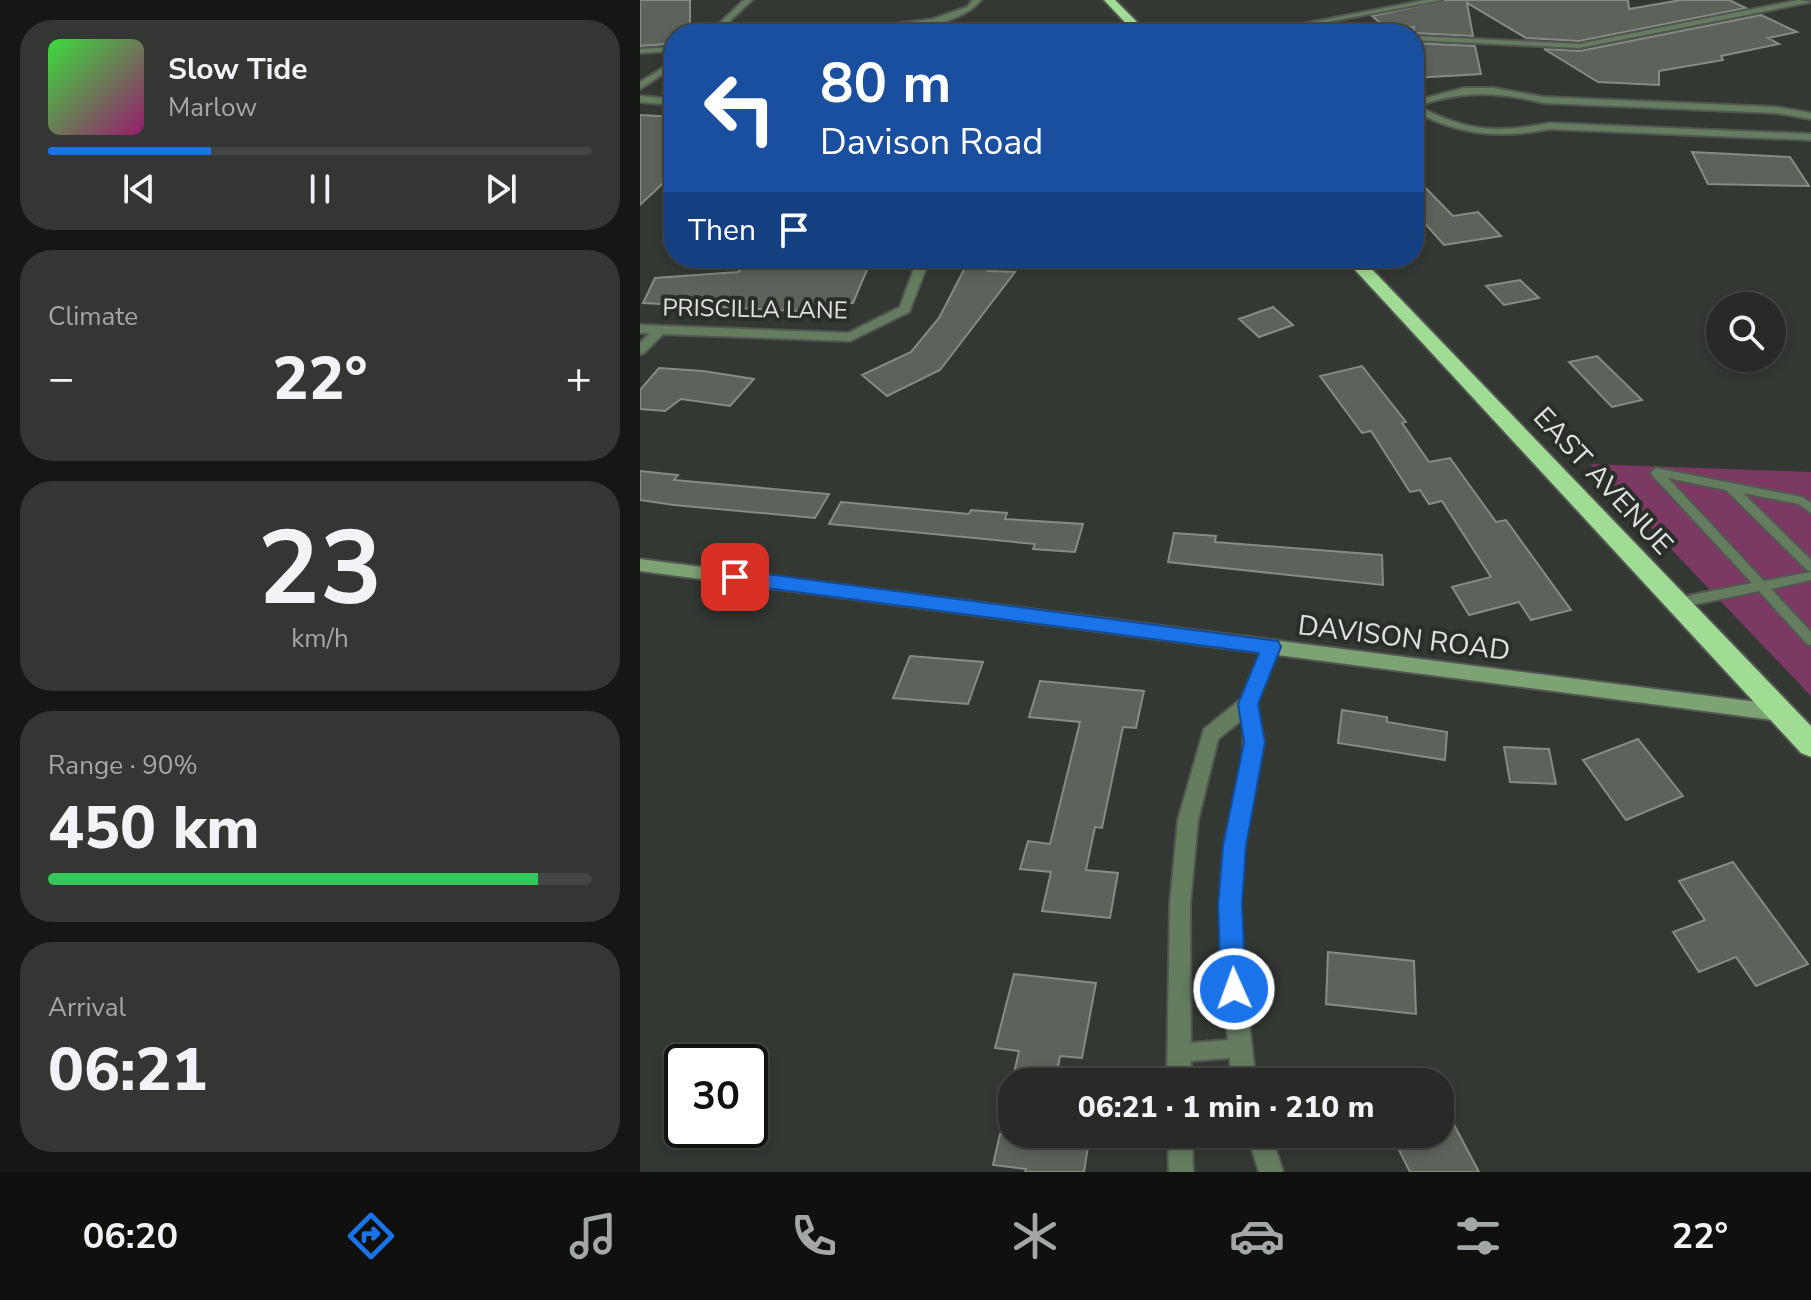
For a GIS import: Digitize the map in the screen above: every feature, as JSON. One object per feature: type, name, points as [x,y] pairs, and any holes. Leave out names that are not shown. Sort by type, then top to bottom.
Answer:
[{"type":"highway","points":[[1109,0],[1134,24]]},
{"type":"highway","name":"EAST AVENUE","points":[[1361,268],[1811,745]]},
{"type":"street","points":[[723,24],[748,0]]},
{"type":"street","points":[[917,24],[964,13],[975,7],[977,0]]},
{"type":"street","points":[[1306,24],[1438,0]]},
{"type":"street","points":[[1424,38],[1579,46],[1810,0]]},
{"type":"street","points":[[640,51],[664,50]]},
{"type":"street","points":[[640,86],[664,70]]},
{"type":"street","points":[[1424,103],[1467,88],[1506,91],[1544,100],[1776,110],[1811,116]]},
{"type":"street","points":[[640,99],[664,101]]},
{"type":"street","points":[[1544,100],[1549,126]]},
{"type":"street","points":[[1424,112],[1442,124],[1481,134],[1519,133],[1549,126],[1811,137]]},
{"type":"street","name":"PRISCILLA LANE","points":[[640,329],[850,337],[905,309],[920,268]]},
{"type":"street","points":[[640,350],[659,331]]},
{"type":"street","name":"DAVISON ROAD","points":[[640,565],[1780,713]]},
{"type":"street","points":[[1179,1068],[1180,904],[1188,820],[1210,735],[1248,704],[1271,647]]},
{"type":"street","points":[[1242,1068],[1230,905],[1236,833],[1255,742],[1248,704]]},
{"type":"street","points":[[1180,1148],[1181,1172]]},
{"type":"street","points":[[1263,1148],[1271,1172]]},
{"type":"lane","points":[[1807,505],[1728,485],[1656,472],[1811,640]]},
{"type":"lane","points":[[1728,485],[1811,567]]},
{"type":"lane","points":[[1677,603],[1811,576]]},
{"type":"lane","points":[[1179,1053],[1240,1048]]},
{"type":"shaded area","points":[[1590,464],[1811,472],[1811,696]]},
{"type":"building","points":[[640,0],[690,0],[690,24],[664,24],[664,44],[640,46]]},
{"type":"building","points":[[1445,0],[1628,0],[1629,9],[1681,0],[1729,0],[1746,8],[1579,41],[1526,38],[1467,3],[1473,36],[1424,34],[1424,24],[1382,24],[1372,16]]},
{"type":"building","points":[[1761,15],[1797,32],[1768,38],[1779,44],[1721,56],[1723,60],[1659,71],[1659,85],[1598,82],[1544,49],[1580,51]]},
{"type":"building","points":[[1424,43],[1475,46],[1481,74],[1424,77]]},
{"type":"building","points":[[640,115],[664,116],[664,182],[640,205]]},
{"type":"building","points":[[1692,152],[1790,157],[1809,186],[1708,184]]},
{"type":"building","points":[[1424,186],[1453,216],[1478,212],[1501,236],[1444,245],[1424,222]]},
{"type":"building","points":[[742,268],[868,268],[853,303],[841,303],[837,313],[643,303],[655,278],[738,272]]},
{"type":"building","points":[[965,268],[1015,272],[940,370],[887,396],[862,375],[911,352],[939,318]]},
{"type":"building","points":[[1520,280],[1539,298],[1504,305],[1486,286]]},
{"type":"building","points":[[1273,307],[1293,325],[1259,337],[1239,319]]},
{"type":"building","points":[[1597,356],[1642,400],[1612,407],[1569,362]]},
{"type":"building","points":[[1362,366],[1406,422],[1402,423],[1429,462],[1450,458],[1496,522],[1506,520],[1571,610],[1531,620],[1519,602],[1469,615],[1452,587],[1491,577],[1442,501],[1429,504],[1420,490],[1410,492],[1371,431],[1362,433],[1320,376]]},
{"type":"building","points":[[659,368],[754,379],[730,406],[681,399],[665,411],[640,409],[640,390]]},
{"type":"building","points":[[640,471],[678,475],[674,480],[829,494],[815,518],[674,505],[640,500]]},
{"type":"building","points":[[841,502],[969,514],[971,510],[1007,513],[1005,519],[1083,524],[1075,552],[1033,549],[1035,544],[829,524]]},
{"type":"building","points":[[1174,533],[1216,536],[1215,542],[1382,555],[1383,585],[1168,562]]},
{"type":"building","points":[[910,656],[983,662],[968,704],[893,698]]},
{"type":"building","points":[[1040,681],[1144,691],[1136,728],[1123,727],[1102,828],[1095,827],[1086,870],[1118,873],[1110,918],[1042,911],[1051,872],[1020,869],[1028,841],[1050,844],[1080,722],[1029,717]]},
{"type":"building","points":[[1342,710],[1387,717],[1387,722],[1447,732],[1445,760],[1338,743]]},
{"type":"building","points":[[1638,739],[1683,796],[1626,820],[1583,760]]},
{"type":"building","points":[[1504,747],[1549,749],[1556,784],[1510,782]]},
{"type":"building","points":[[1733,862],[1808,964],[1756,986],[1736,957],[1699,972],[1673,932],[1705,920],[1679,881]]},
{"type":"building","points":[[1328,952],[1414,961],[1416,1014],[1326,1004]]},
{"type":"building","points":[[1014,974],[1096,983],[1082,1058],[1060,1056],[1058,1068],[1015,1068],[1019,1051],[995,1048]]},
{"type":"building","points":[[1454,1125],[1479,1172],[1410,1172],[1398,1148],[1454,1148]]},
{"type":"building","points":[[998,1143],[998,1148],[1088,1148],[1084,1172],[1025,1172],[1026,1169],[993,1165]]},
{"type":"route","points":[[735,577],[1271,647],[1248,704],[1255,742],[1234,846],[1230,905],[1234,989]]}]
